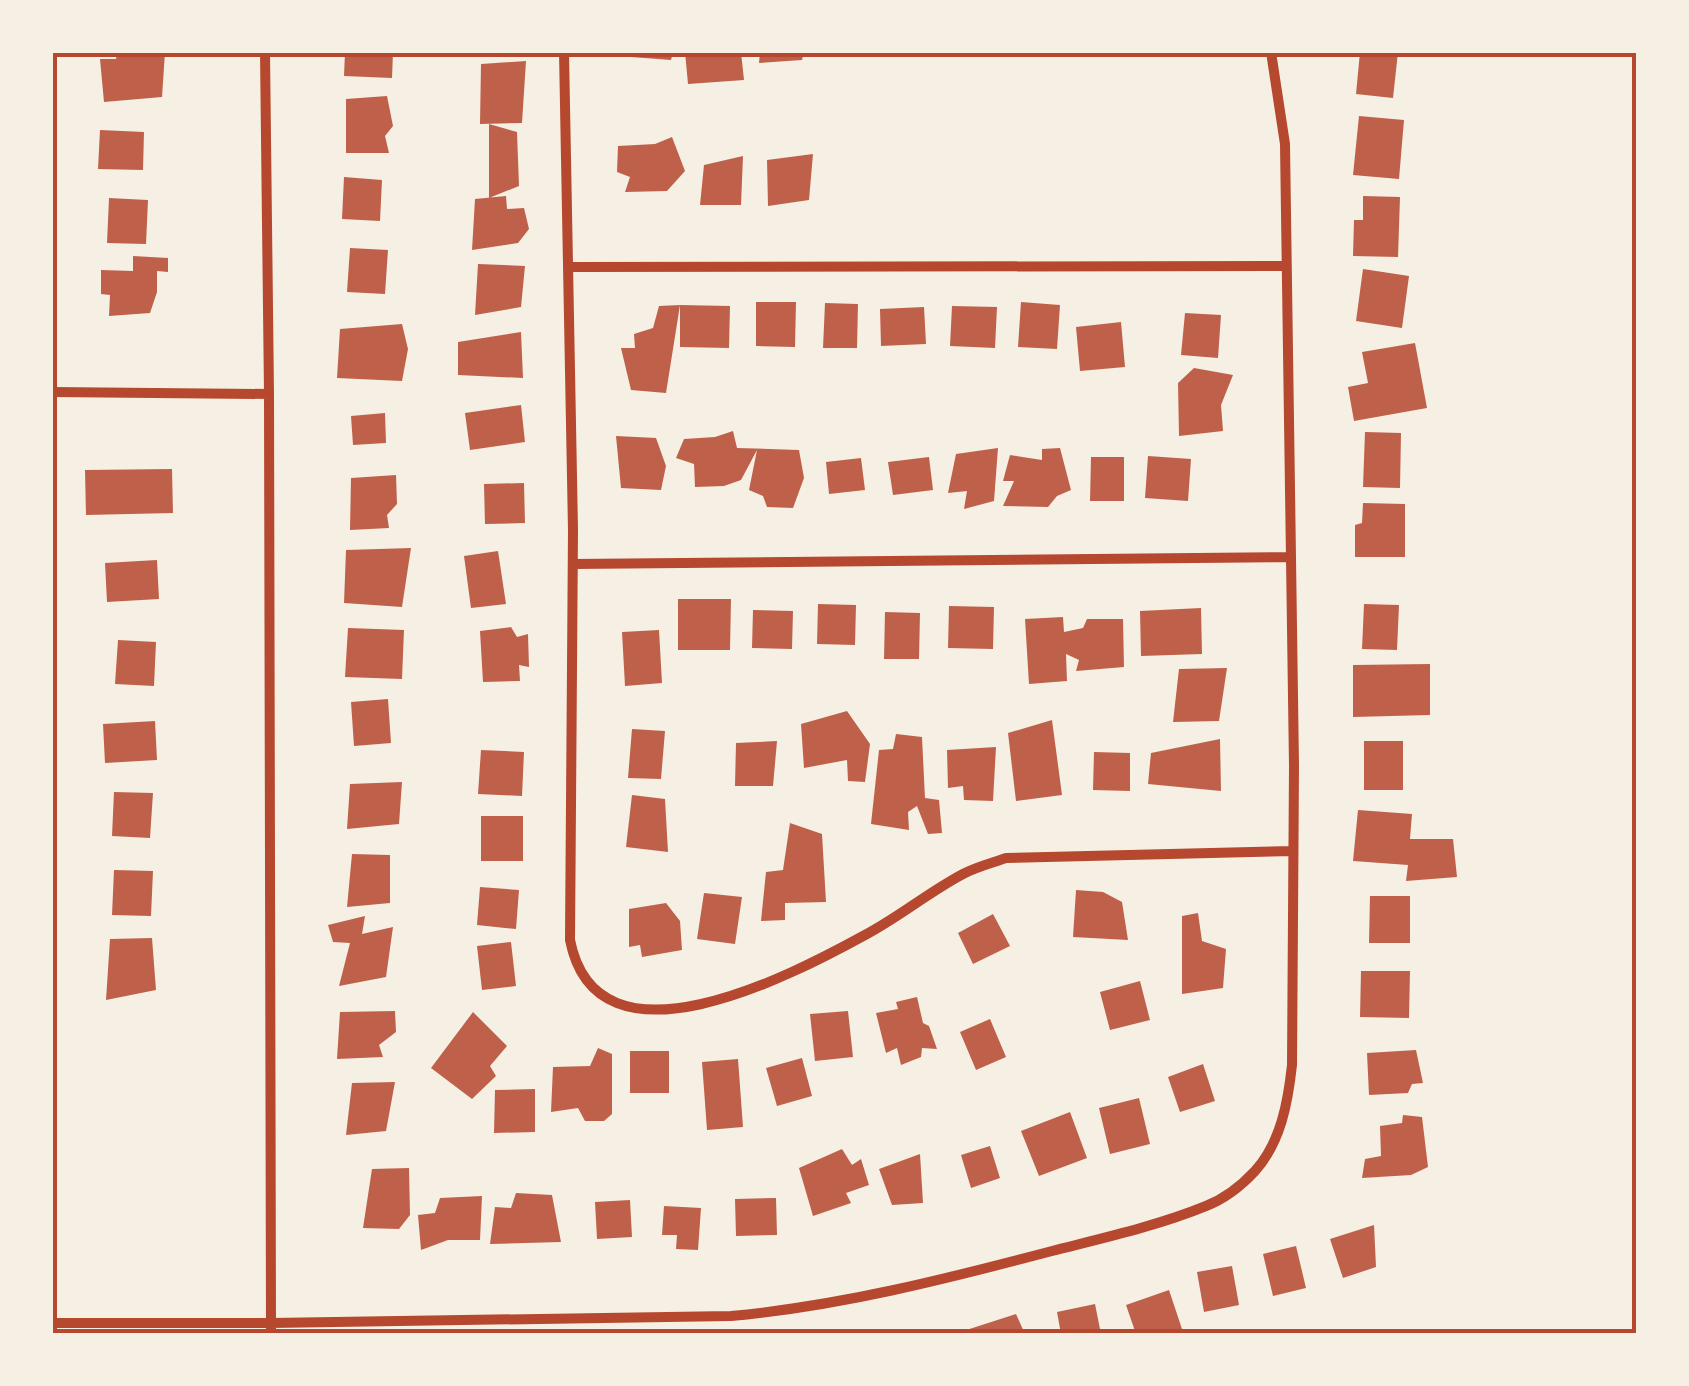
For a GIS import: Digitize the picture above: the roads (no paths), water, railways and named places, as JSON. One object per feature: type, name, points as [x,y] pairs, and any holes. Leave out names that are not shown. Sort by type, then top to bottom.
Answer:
[{"type":"street","points":[[265,52],[271,1328]]},
{"type":"street","points":[[564,52],[573,564],[570,940],[574,960],[585,979],[603,997],[626,1006],[671,1010],[707,1006],[865,935],[966,872],[1006,858],[1293,852]]},
{"type":"street","points":[[52,1323],[271,1328],[731,1316],[793,1310],[856,1300],[1008,1262],[1208,1205],[1234,1190],[1268,1154],[1288,1099],[1292,1065],[1285,144],[1271,52]]},
{"type":"street","points":[[570,267],[1286,266]]},
{"type":"street","points":[[52,392],[269,394]]},
{"type":"street","points":[[573,564],[1290,557]]}]
